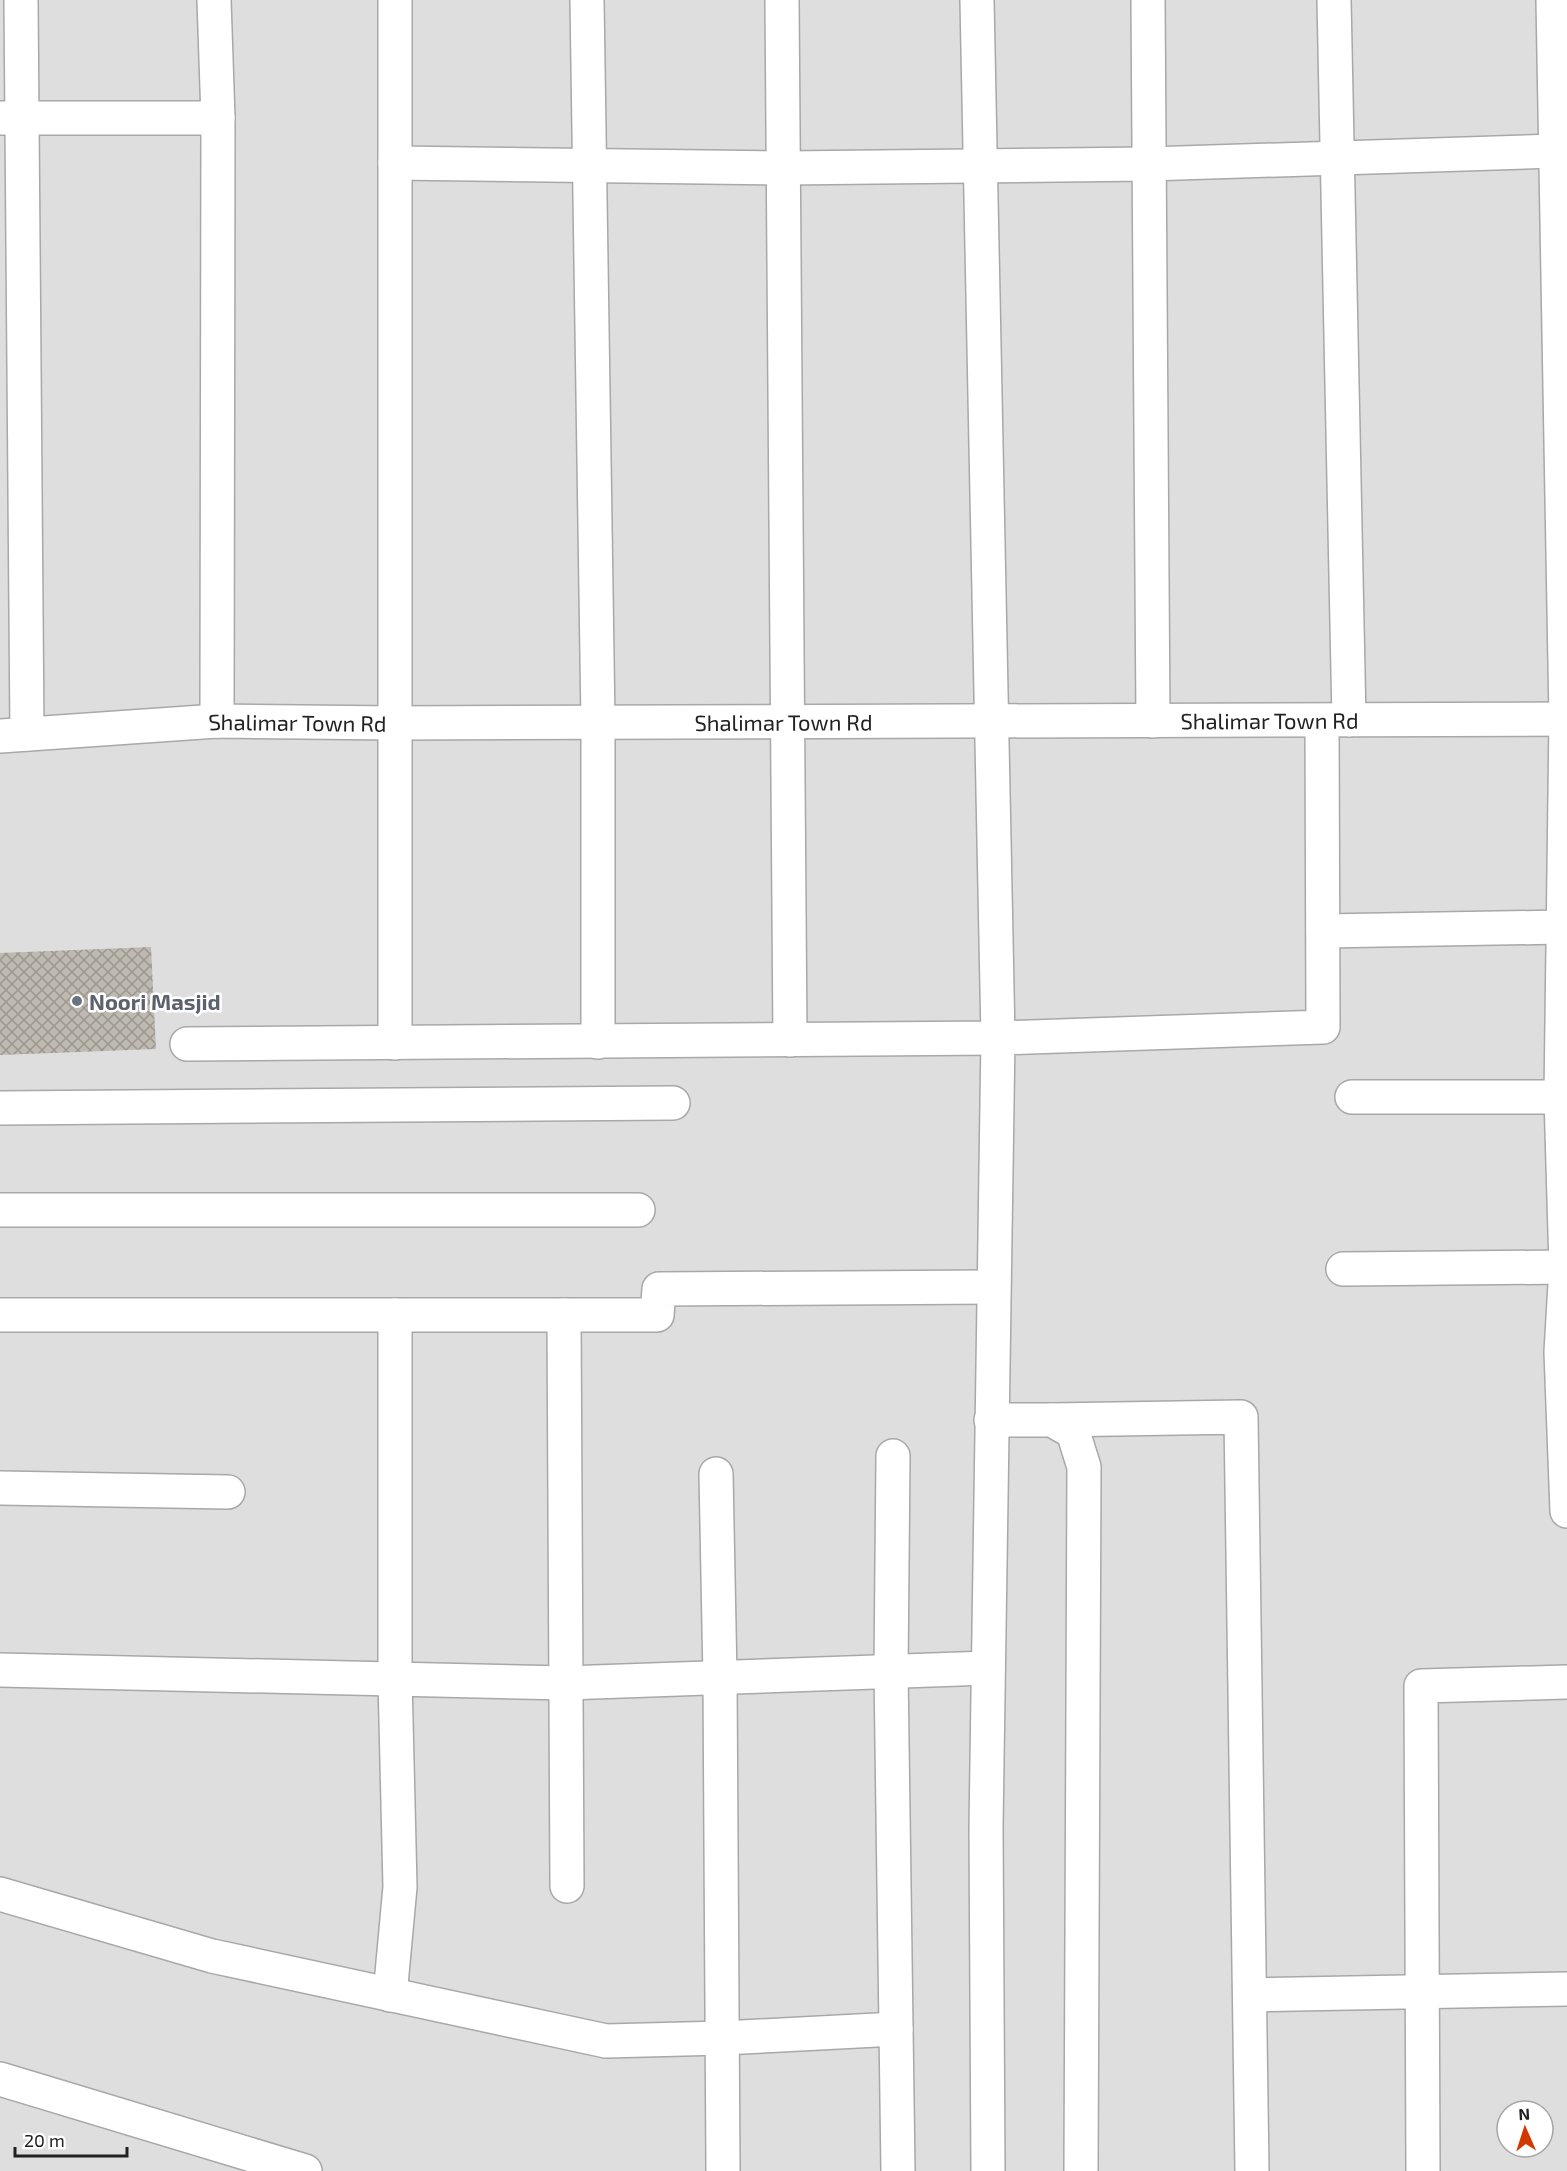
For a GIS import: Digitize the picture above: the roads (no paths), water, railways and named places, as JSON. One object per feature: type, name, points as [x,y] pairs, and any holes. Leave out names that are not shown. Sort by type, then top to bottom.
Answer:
[{"type":"street","points":[[13,735],[12,118],[21,0]]},
{"type":"street","points":[[214,0],[218,118],[217,721]]},
{"type":"street","points":[[395,0],[395,1043]]},
{"type":"street","points":[[587,0],[598,722],[598,1042]]},
{"type":"street","points":[[782,0],[790,1040]]},
{"type":"street","points":[[977,0],[998,1038],[990,1420],[988,2171]]},
{"type":"street","points":[[1148,0],[1153,721]]},
{"type":"street","points":[[187,1044],[998,1038],[1323,1027],[1323,931],[1335,721],[1337,158],[1334,0]]},
{"type":"street","points":[[1553,0],[1566,719],[1561,1097],[1567,1267],[1561,1352],[1567,1511]]},
{"type":"street","points":[[12,118],[218,118]]},
{"type":"street","points":[[395,163],[784,168],[982,164],[1149,164],[1556,151]]},
{"type":"street","name":"Shalimar Town Rd","points":[[13,735],[217,721],[395,723],[1566,719]]},
{"type":"street","points":[[1323,931],[1562,927]]},
{"type":"street","points":[[1352,1096],[1561,1097]]},
{"type":"street","points":[[0,1108],[673,1103]]},
{"type":"street","points":[[0,1210],[638,1210]]},
{"type":"street","points":[[1343,1269],[1567,1267]]},
{"type":"street","points":[[0,1315],[657,1316],[659,1289],[993,1287]]},
{"type":"street","points":[[564,1315],[567,1886]]},
{"type":"street","points":[[390,1995],[400,1887],[395,1679],[395,1316]]},
{"type":"street","points":[[990,1420],[1241,1417],[1252,2171]]},
{"type":"street","points":[[1052,1420],[1073,1432],[1084,1467],[1081,2171]]},
{"type":"street","points":[[893,1456],[891,1671],[898,2171]]},
{"type":"street","points":[[716,1474],[720,1678],[723,2171]]},
{"type":"street","points":[[0,1488],[228,1492]]},
{"type":"street","points":[[0,1670],[566,1683],[988,1668]]},
{"type":"street","points":[[1423,2171],[1421,1686],[1567,1682]]},
{"type":"street","points":[[0,1894],[212,1956],[606,2041],[723,2038],[896,2029]]},
{"type":"street","points":[[1250,1995],[1567,1989]]},
{"type":"street","points":[[0,2079],[305,2171]]},
{"type":"place","name":"Noori Masjid","points":[[77,1001]]}]
